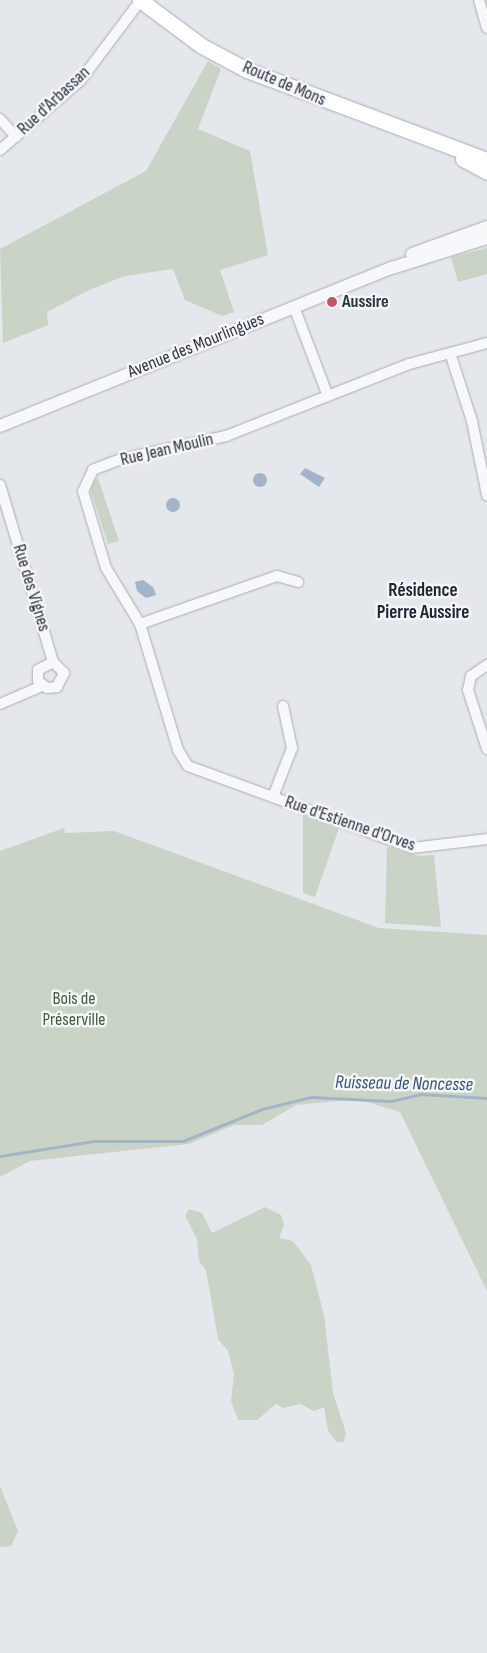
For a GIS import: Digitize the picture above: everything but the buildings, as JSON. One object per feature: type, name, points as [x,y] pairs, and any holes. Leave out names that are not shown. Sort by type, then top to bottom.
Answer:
[{"type":"main road","name":"Route de Mons","points":[[140,0],[202,46],[247,70],[440,146],[487,160]]},
{"type":"main road","name":"Route de Mons","points":[[440,146],[487,172]]},
{"type":"street","name":"Rue d'Arbassan","points":[[0,150],[80,81],[140,0]]},
{"type":"street","points":[[478,0],[487,28]]},
{"type":"street","points":[[0,119],[16,137]]},
{"type":"street","name":"Avenue des Mourlingues","points":[[392,268],[412,254],[487,227]]},
{"type":"street","name":"Avenue des Mourlingues","points":[[0,426],[392,268],[487,238]]},
{"type":"street","points":[[294,307],[328,396]]},
{"type":"street","name":"Rue Jean Moulin","points":[[274,798],[194,769],[182,760],[140,624],[106,568],[84,497],[88,474],[142,452],[226,436],[409,364],[452,356],[487,343]]},
{"type":"street","points":[[452,356],[472,421],[487,494]]},
{"type":"street","name":"Rue des Vignes","points":[[0,486],[53,662],[62,668],[61,683],[52,689],[42,686],[0,704]]},
{"type":"street","points":[[140,624],[277,576],[298,582]]},
{"type":"street","points":[[42,686],[38,670],[53,662]]},
{"type":"street","points":[[487,665],[468,684],[487,749]]},
{"type":"street","points":[[274,798],[292,748],[283,706]]},
{"type":"street","name":"Rue d'Estienne d'Orves","points":[[274,798],[412,848],[487,839]]},
{"type":"green space","points":[[208,61],[221,69],[198,129],[250,151],[268,255],[220,270],[234,312],[222,316],[185,300],[173,269],[125,276],[89,290],[47,312],[48,325],[3,343],[0,249],[146,171]]},
{"type":"green space","points":[[487,248],[487,274],[458,282],[451,257]]},
{"type":"green space","points":[[98,478],[119,541],[108,544],[91,492],[91,484]]},
{"type":"green space","points":[[303,815],[339,828],[315,897],[303,893]]},
{"type":"green space","name":"Bois de Préserville","points":[[64,828],[65,833],[114,831],[379,928],[487,935],[487,1291],[400,1112],[357,1099],[296,1105],[262,1125],[234,1125],[189,1144],[30,1161],[0,1177],[0,851]]},
{"type":"green space","points":[[387,847],[419,856],[434,855],[441,927],[385,923]]},
{"type":"green space","points":[[265,1207],[281,1215],[284,1225],[279,1238],[293,1241],[311,1265],[324,1315],[333,1393],[346,1433],[344,1442],[337,1442],[328,1431],[324,1407],[314,1411],[300,1404],[283,1408],[276,1404],[257,1420],[238,1420],[231,1401],[234,1374],[228,1351],[218,1339],[206,1270],[199,1261],[197,1239],[185,1216],[189,1209],[202,1213],[212,1233]]},
{"type":"green space","points":[[0,1486],[18,1531],[11,1546],[0,1547]]},
{"type":"water","points":[[305,468],[325,478],[319,487],[300,474]]},
{"type":"water","points":[[257,473],[263,473],[267,480],[263,487],[257,487],[253,483],[253,477]]},
{"type":"water","points":[[170,498],[176,498],[180,505],[176,512],[170,512],[166,508],[166,502]]},
{"type":"water","points":[[143,580],[153,587],[156,595],[146,598],[137,591],[135,582]]},
{"type":"waterway","name":"Ruisseau de Noncesse","points":[[0,1156],[94,1141],[183,1141],[262,1109],[311,1097],[391,1101],[421,1094],[487,1098]]},
{"type":"place","name":"Aussire","points":[[332,302]]},
{"type":"district","name":"Résidence Pierre Aussire","points":[[423,602]]}]
